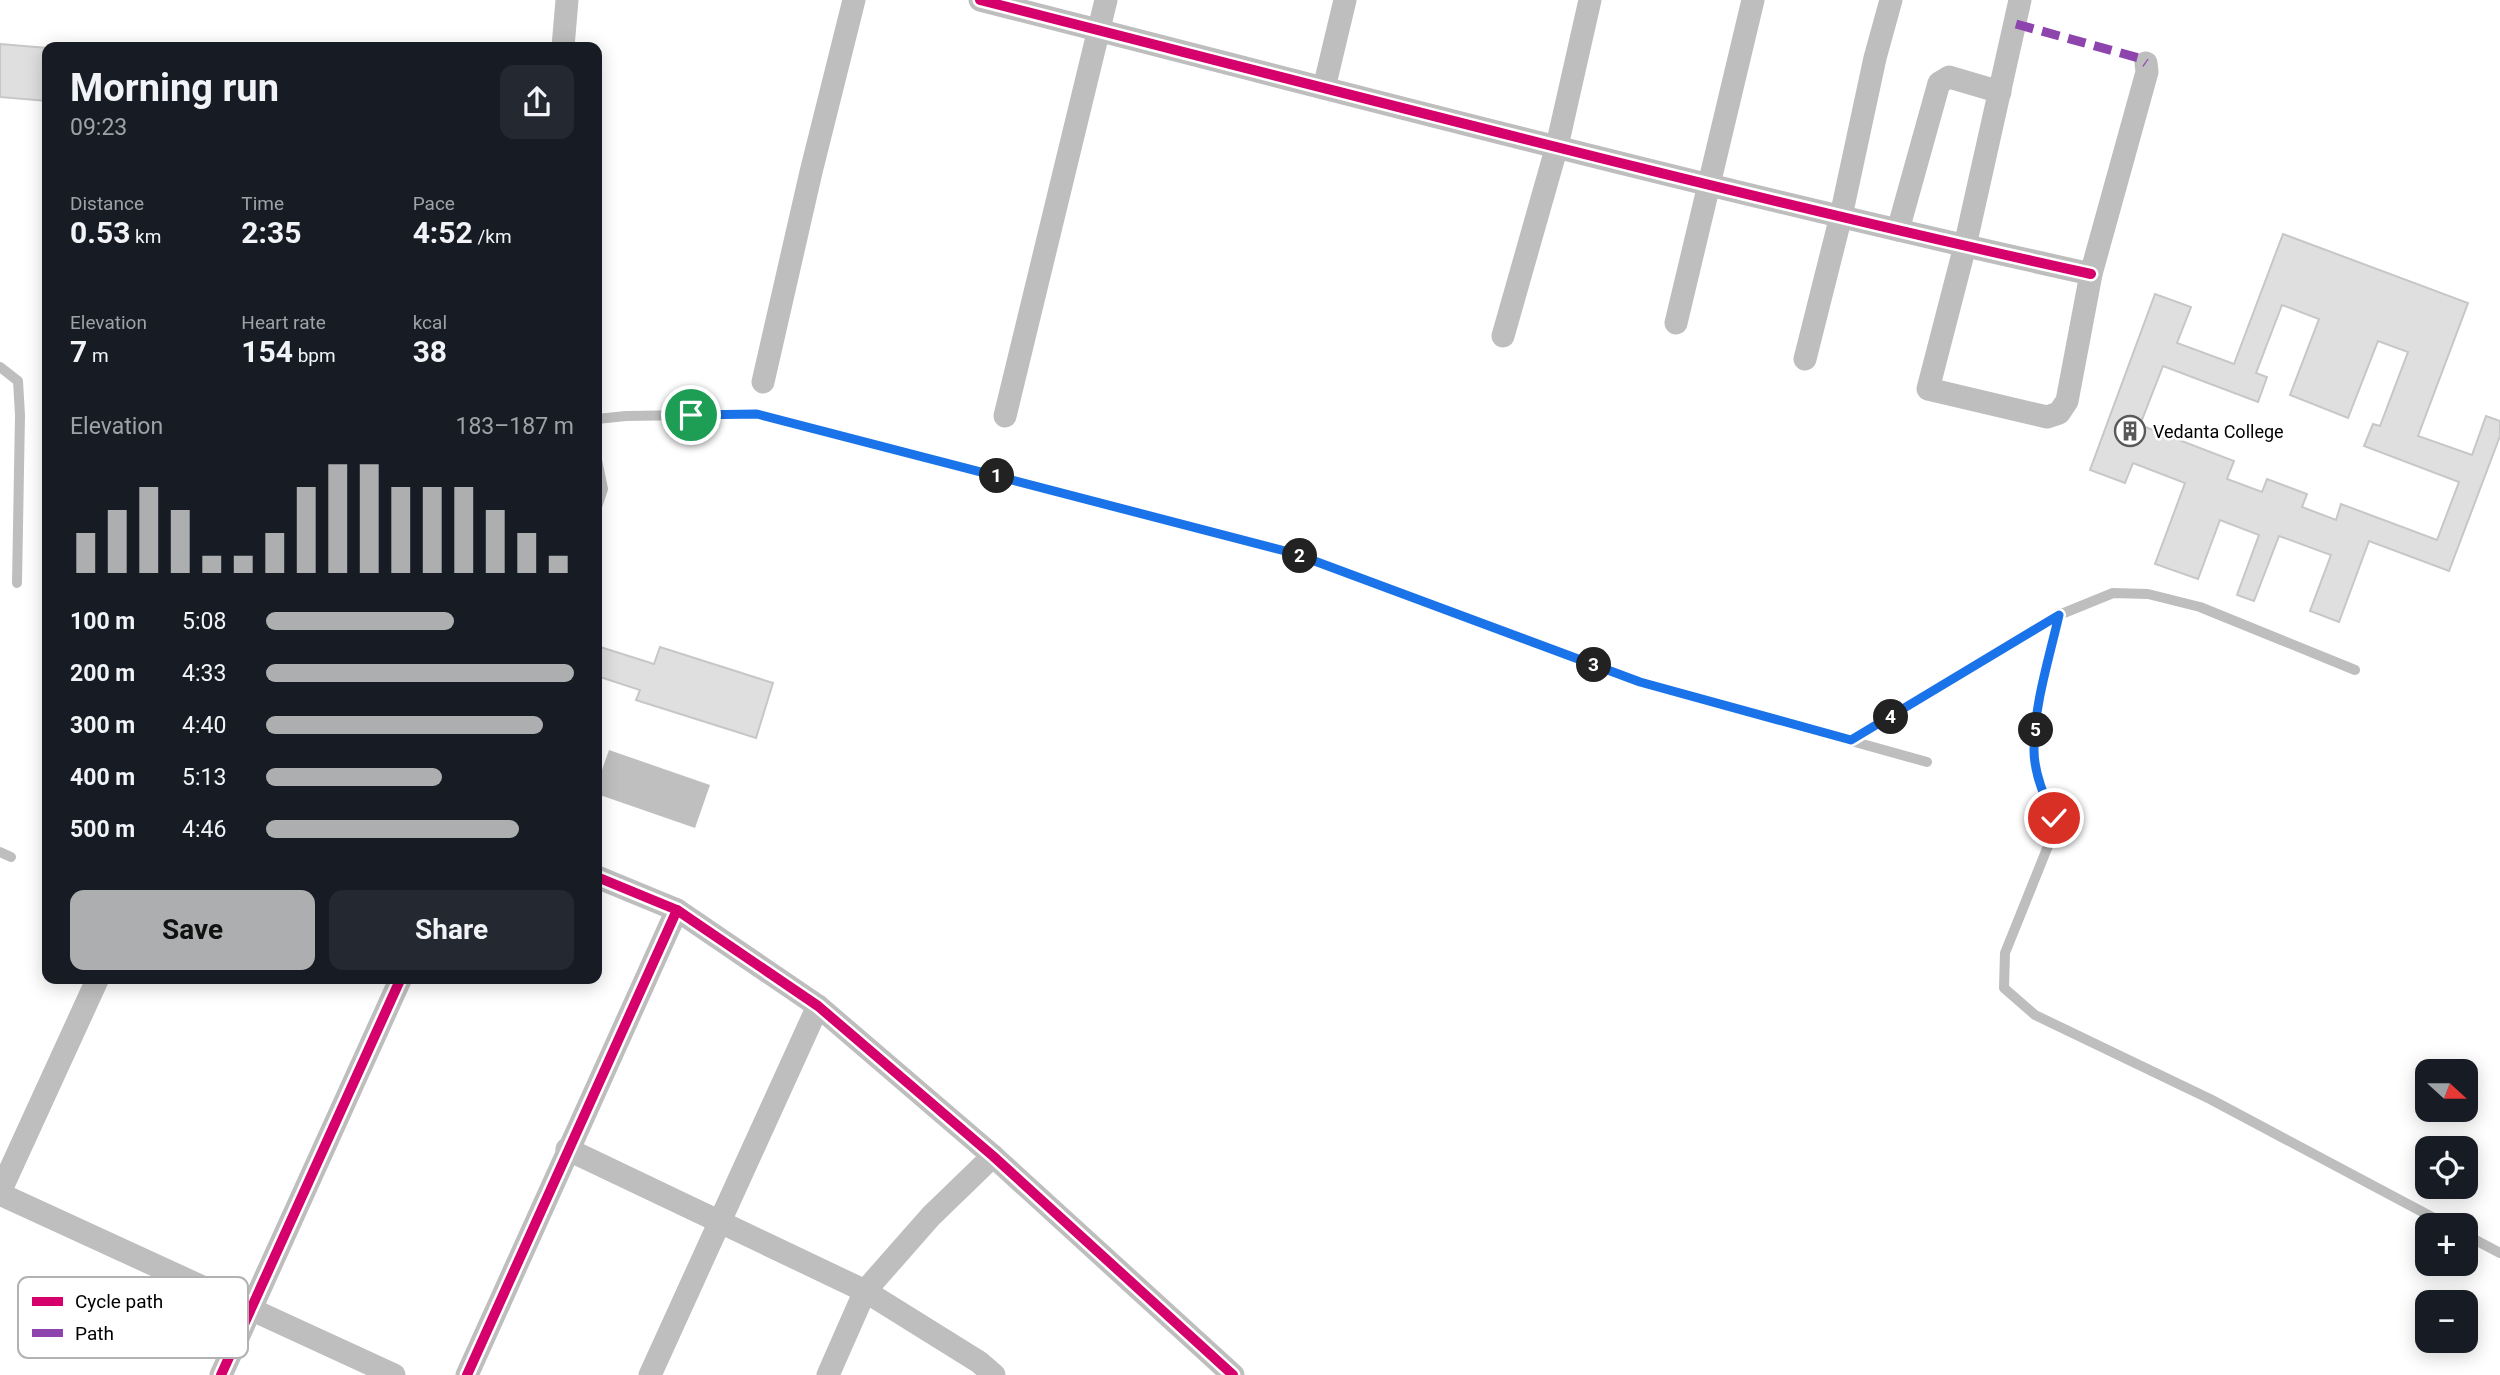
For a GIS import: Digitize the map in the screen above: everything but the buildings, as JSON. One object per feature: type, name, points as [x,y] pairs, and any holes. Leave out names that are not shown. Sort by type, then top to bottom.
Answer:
[{"type":"street","points":[[564,42],[567,0]]},
{"type":"street","points":[[763,382],[854,0]]},
{"type":"street","points":[[979,0],[1841,216],[2091,274]]},
{"type":"street","points":[[1006,416],[1106,0]]},
{"type":"street","points":[[1324,88],[1345,0]]},
{"type":"street","points":[[1503,336],[1557,146],[1591,0]]},
{"type":"street","points":[[1676,323],[1753,0]]},
{"type":"street","points":[[1805,359],[1891,0]]},
{"type":"street","points":[[2021,0],[1965,246],[1928,389],[2046,417],[2059,413],[2067,401],[2091,274],[2147,72],[2146,63]]},
{"type":"street","points":[[1898,230],[1939,83],[1950,77],[2000,92]]},
{"type":"street","points":[[602,879],[677,910],[818,1006],[993,1156],[1233,1375]]},
{"type":"street","points":[[467,1375],[677,910]]},
{"type":"street","points":[[95,984],[0,1193],[178,1277]]},
{"type":"street","points":[[248,1315],[398,984]]},
{"type":"street","points":[[650,1375],[818,1006]]},
{"type":"street","points":[[568,1149],[865,1291],[982,1371]]},
{"type":"street","points":[[828,1375],[865,1291],[931,1216],[993,1156]]},
{"type":"street","points":[[250,1311],[394,1375]]},
{"type":"street","points":[[221,1375],[229,1358]]},
{"type":"lane","points":[[0,367],[18,381],[20,415],[17,583]]},
{"type":"lane","points":[[602,418],[757,414],[1293,553],[1640,682],[1927,762]]},
{"type":"lane","points":[[1851,740],[2059,615],[2113,593],[2147,594],[2200,607],[2356,670]]},
{"type":"lane","points":[[2059,615],[2038,708],[2034,752],[2042,793],[2054,818],[2050,841],[2005,953],[2004,988],[2035,1015],[2210,1100],[2423,1213]]},
{"type":"lane","points":[[0,852],[11,857]]},
{"type":"lane","points":[[2478,1241],[2500,1253]]},
{"type":"shaded area","points":[[609,750],[710,785],[695,828],[602,796],[602,770]]},
{"type":"marked path","points":[[2016,24],[2139,58],[2146,63]]},
{"type":"cycle path","points":[[980,0],[1673,176],[2091,274]]},
{"type":"cycle path","points":[[602,879],[677,910],[818,1006],[993,1156],[1233,1375]]},
{"type":"cycle path","points":[[467,1375],[677,910]]},
{"type":"cycle path","points":[[248,1315],[398,984]]},
{"type":"cycle path","points":[[221,1375],[229,1358]]},
{"type":"place","name":"Vedanta College","points":[[2130,431]]},
{"type":"route","points":[[691,415],[757,414],[1293,553],[1640,682],[1851,740],[2059,615],[2038,708],[2034,752],[2042,793],[2054,818]]}]
